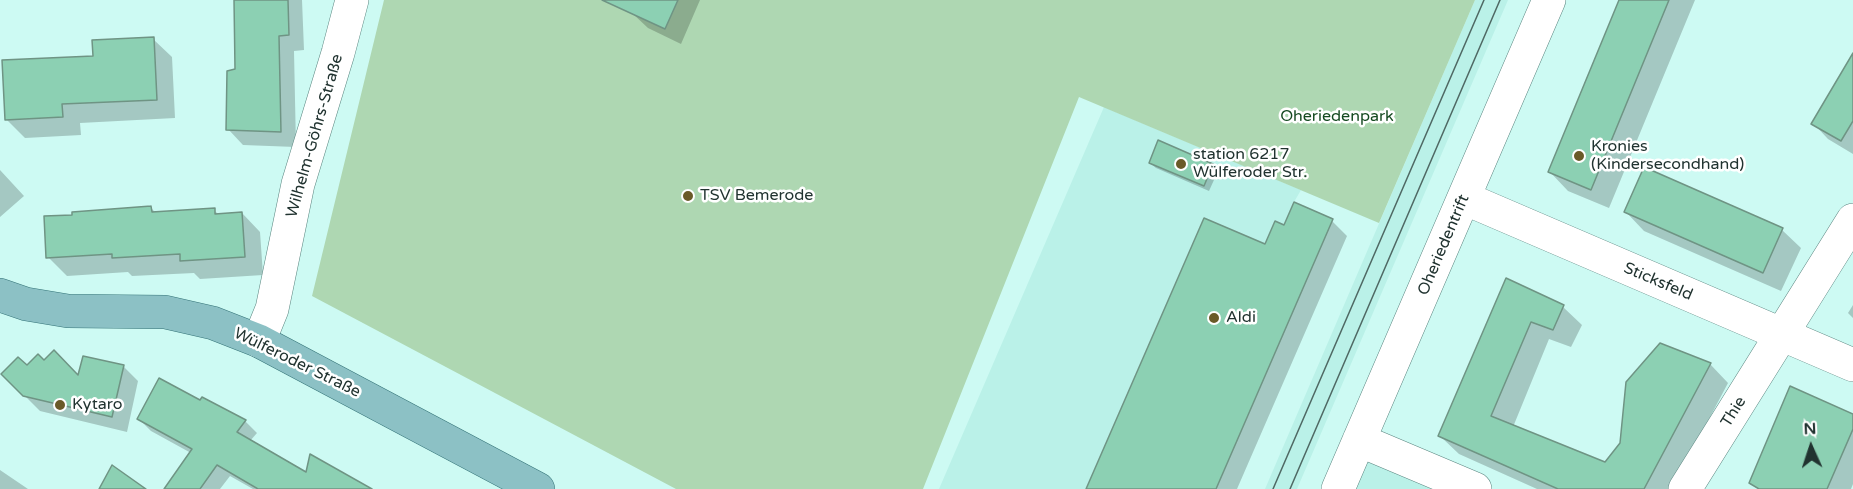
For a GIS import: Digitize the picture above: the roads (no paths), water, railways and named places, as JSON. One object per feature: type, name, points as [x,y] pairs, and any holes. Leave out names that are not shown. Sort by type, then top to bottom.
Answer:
[{"type":"main road","name":"Wülferoder Straße","points":[[0,295],[26,304],[68,311],[165,312],[213,323],[259,341],[538,489]]},
{"type":"street","name":"Wilhelm-Göhrs-Straße","points":[[259,341],[272,309],[298,184],[352,0]]},
{"type":"street","name":"Oheriedentrift","points":[[1338,489],[1549,0]]},
{"type":"street","name":"Sticksfeld","points":[[1464,198],[1853,365]]},
{"type":"street","name":"Thie","points":[[1685,489],[1853,220]]},
{"type":"street","points":[[1359,440],[1475,489]]},
{"type":"tram line","points":[[1273,489],[1484,0]]},
{"type":"tram line","points":[[1290,489],[1500,0]]},
{"type":"place","name":"Kronies (Kindersecondhand)","points":[[1579,156]]},
{"type":"place","name":"station 6217 Wülferoder Str.","points":[[1181,164]]},
{"type":"place","name":"TSV Bemerode","points":[[688,196]]},
{"type":"place","name":"Aldi","points":[[1214,318]]},
{"type":"place","name":"Kytaro","points":[[60,405]]},
{"type":"park label","name":"Oheriedenpark","points":[[1337,117]]}]
